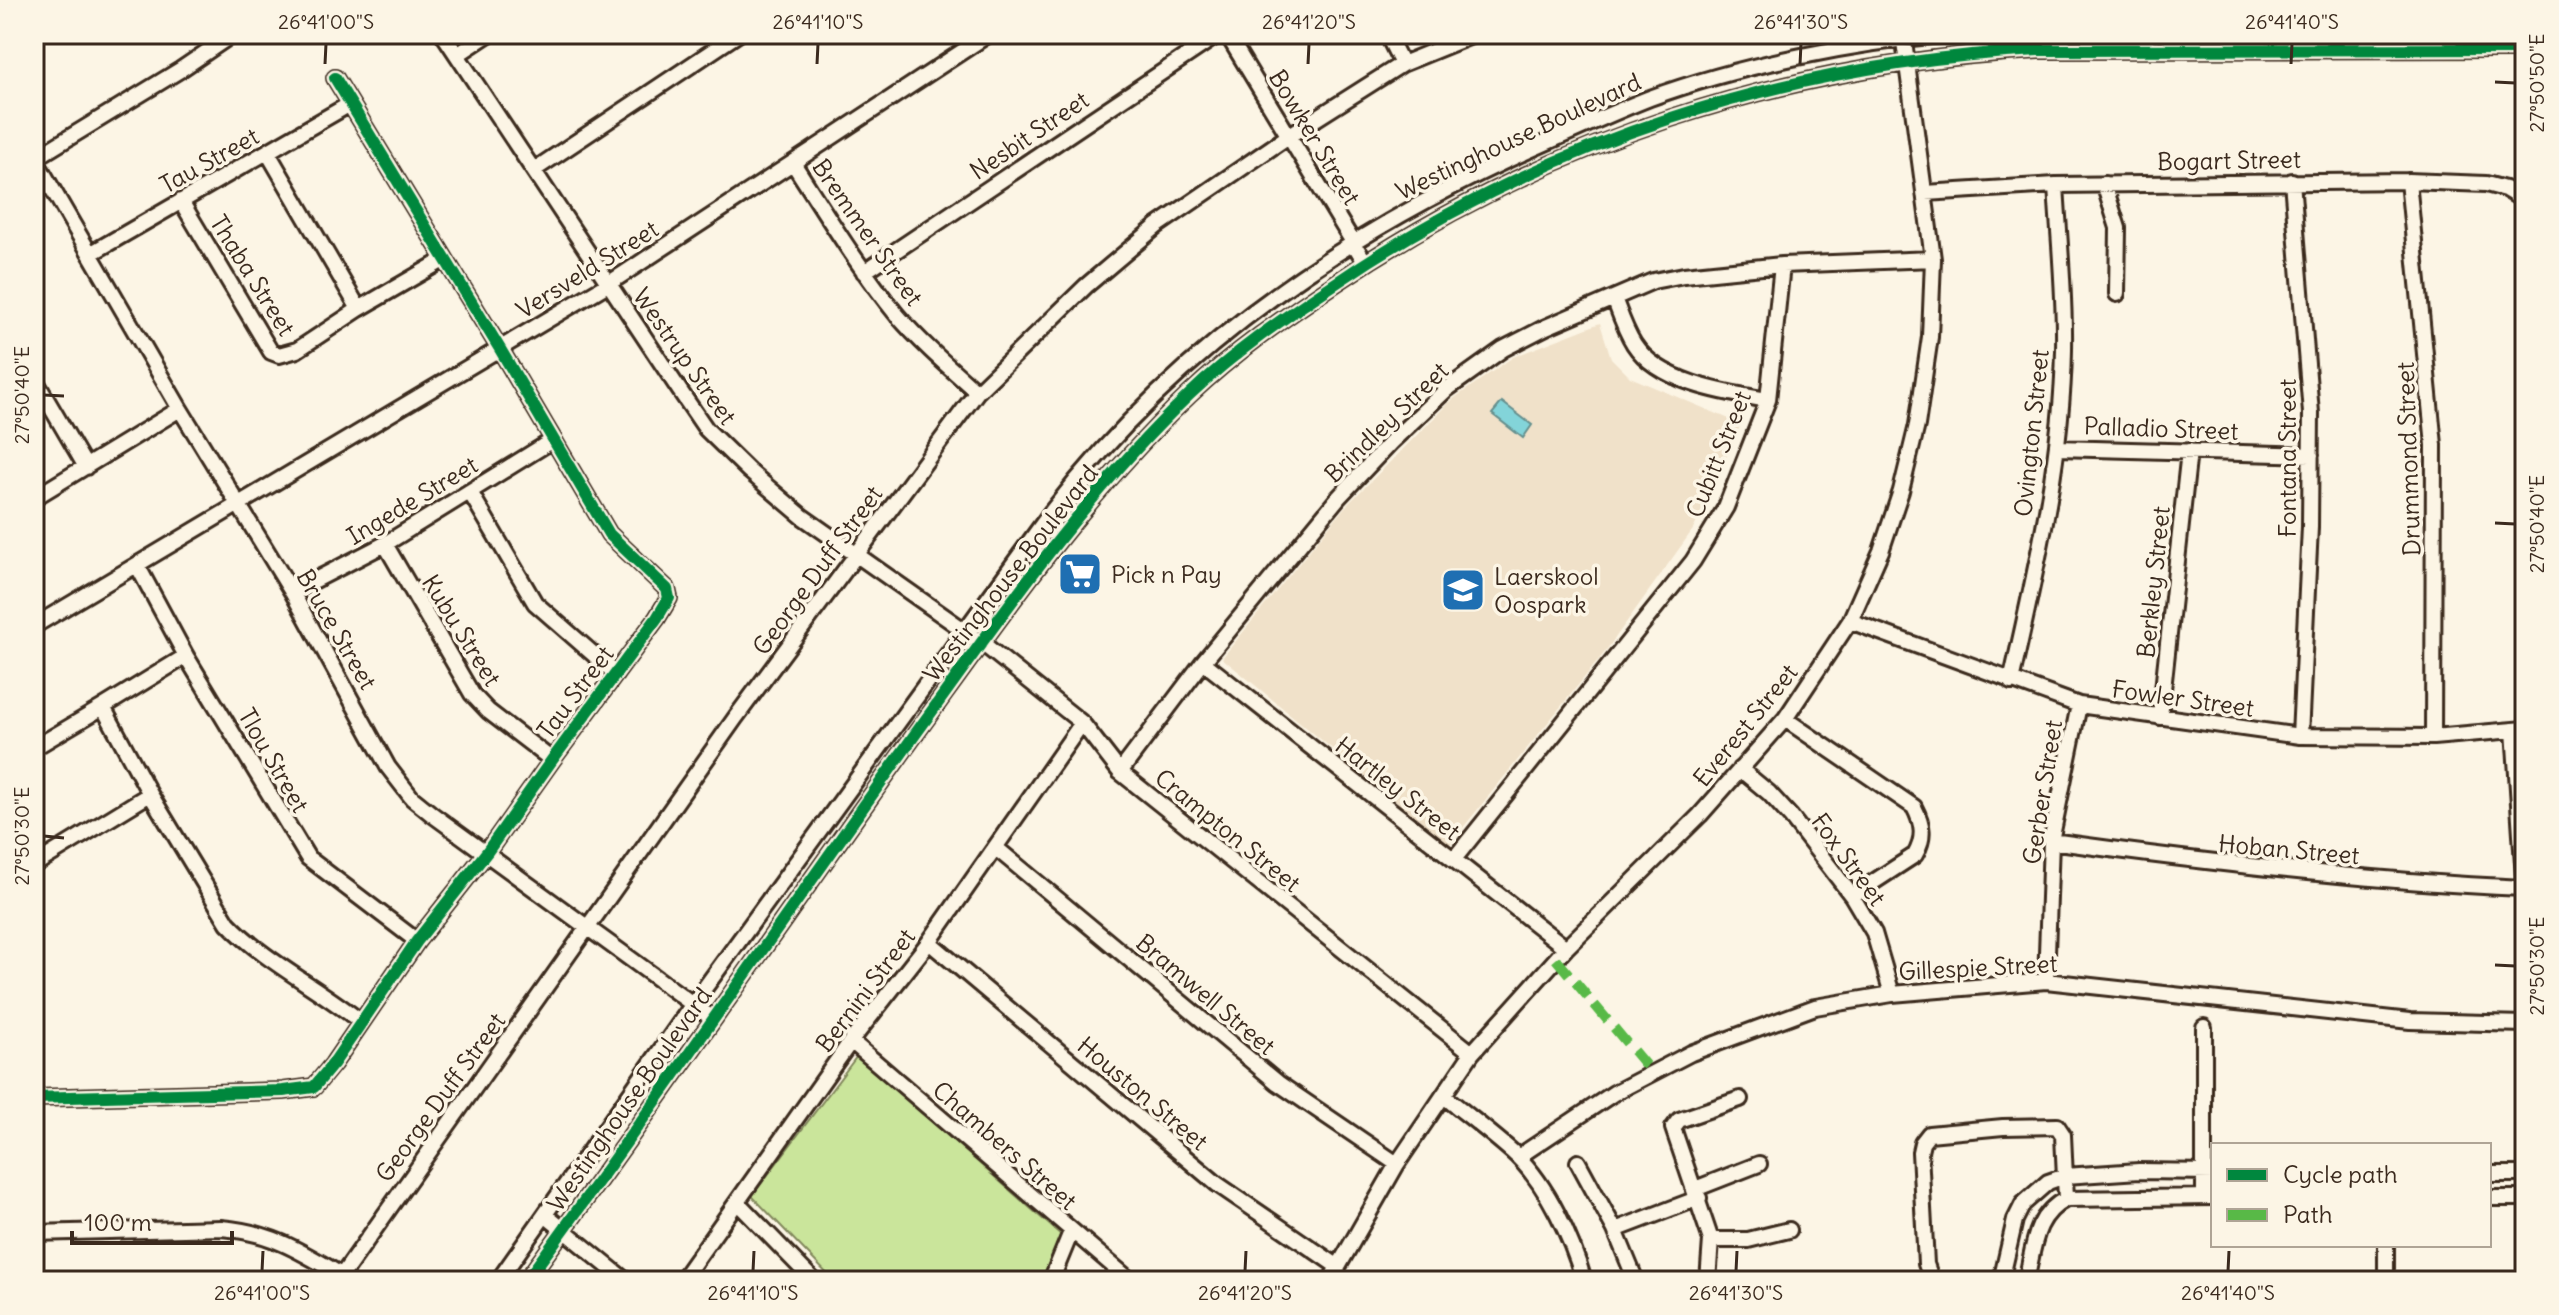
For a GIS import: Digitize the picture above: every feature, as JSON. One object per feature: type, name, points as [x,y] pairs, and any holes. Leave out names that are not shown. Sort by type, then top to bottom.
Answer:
[{"type":"street","points":[[34,159],[233,34]]},
{"type":"street","name":"Westrup Street","points":[[443,34],[706,429],[724,449],[803,517],[966,632]]},
{"type":"street","points":[[457,55],[489,34]]},
{"type":"street","points":[[534,170],[738,34]]},
{"type":"street","name":"Versveld Street","points":[[34,626],[608,284],[989,34]]},
{"type":"street","name":"Nesbit Street","points":[[864,272],[1219,34]]},
{"type":"street","name":"Bowker Street","points":[[1227,34],[1365,262]]},
{"type":"street","points":[[1387,34],[1402,64]]},
{"type":"street","name":"George Duff Street","points":[[339,1278],[736,717],[977,392],[1086,286],[1145,236],[1290,135],[1402,64],[1476,34]]},
{"type":"street","name":"Westinghouse Boulevard","points":[[498,1281],[693,1004],[1052,511],[1078,478],[1164,387],[1253,312],[1352,242],[1441,191],[1526,151],[1653,97],[1732,73],[1904,36],[1951,34]]},
{"type":"street","points":[[2329,34],[2330,50]]},
{"type":"street","name":"Everest Street","points":[[1330,1281],[1397,1164],[1472,1053],[1566,948],[1700,815],[1785,719],[1850,621],[1891,521],[1917,425],[1930,337],[1933,259],[1904,36]]},
{"type":"street","name":"Westinghouse Boulevard","points":[[526,1281],[982,643],[1081,511],[1186,398],[1260,336],[1365,262],[1513,179],[1614,137],[1690,111],[1813,79],[1907,63],[2038,50],[2525,49]]},
{"type":"street","name":"Tau Street","points":[[34,1098],[314,1087],[417,941],[487,852],[666,604],[669,593],[609,534],[335,78]]},
{"type":"street","name":"Tau Street","points":[[90,254],[350,104]]},
{"type":"street","points":[[268,153],[359,309],[445,259]]},
{"type":"street","name":"Bruce Street","points":[[34,159],[180,409],[292,592],[398,782],[433,815],[713,1019]]},
{"type":"street","name":"Bremmer Street","points":[[793,163],[864,272],[925,345],[977,392]]},
{"type":"street","name":"Fontana Street","points":[[2292,181],[2306,334],[2311,455],[2300,736]]},
{"type":"street","name":"Bogart Street","points":[[1925,193],[2056,185],[2408,181],[2486,184],[2505,189],[2525,205]]},
{"type":"street","name":"Drummond Street","points":[[2408,181],[2434,445],[2433,737]]},
{"type":"street","points":[[2104,184],[2118,228],[2117,294]]},
{"type":"street","name":"Ovington Street","points":[[2011,682],[2039,553],[2057,448],[2064,349],[2056,185]]},
{"type":"street","name":"Thaba Street","points":[[181,201],[271,352],[279,355],[297,350],[359,309]]},
{"type":"street","name":"Brindley Street","points":[[1120,772],[1203,662],[1338,498],[1447,389],[1503,349],[1653,281],[1782,265],[1933,259]]},
{"type":"street","name":"Cubitt Street","points":[[1454,859],[1693,561],[1726,507],[1768,400],[1782,265]]},
{"type":"street","points":[[1614,298],[1634,344],[1657,366],[1714,390],[1768,400]]},
{"type":"street","points":[[34,378],[86,467]]},
{"type":"street","points":[[34,498],[180,409]]},
{"type":"street","name":"Ingede Street","points":[[292,592],[385,544],[553,440]]},
{"type":"street","name":"Palladio Street","points":[[2057,448],[2311,455]]},
{"type":"street","name":"Berkley Street","points":[[2160,717],[2189,451]]},
{"type":"street","points":[[470,492],[535,603],[616,674]]},
{"type":"street","name":"Kubu Street","points":[[385,544],[472,694],[488,711],[552,760]]},
{"type":"street","name":"Tlou Street","points":[[137,565],[186,656],[308,858],[417,941]]},
{"type":"street","name":"Fowler Street","points":[[1850,621],[2079,705],[2300,736],[2433,737],[2520,729]]},
{"type":"street","name":"Crampton Street","points":[[966,632],[1082,723],[1120,772],[1472,1053]]},
{"type":"street","points":[[34,748],[186,656]]},
{"type":"street","name":"Hartley Street","points":[[1203,662],[1566,948]]},
{"type":"street","name":"Gerber Street","points":[[2046,981],[2051,841],[2079,705]]},
{"type":"street","points":[[103,707],[150,794],[228,923],[241,937],[330,997],[361,1022]]},
{"type":"street","points":[[1785,719],[1914,807],[1920,819],[1923,832],[1915,855],[1852,896]]},
{"type":"street","name":"Bernini Street","points":[[681,1281],[851,1041],[929,942],[1082,723]]},
{"type":"street","points":[[2520,729],[2524,891]]},
{"type":"street","name":"Fox Street","points":[[1740,769],[1791,817],[1852,896],[1874,933],[1892,994]]},
{"type":"street","points":[[34,865],[150,794]]},
{"type":"street","name":"Hoban Street","points":[[2051,841],[2234,866],[2524,891]]},
{"type":"street","name":"Bramwell Street","points":[[996,848],[1278,1083],[1397,1164]]},
{"type":"street","name":"Houston Street","points":[[929,942],[1217,1184],[1337,1266]]},
{"type":"street","name":"Gillespie Street","points":[[1518,1157],[1614,1093],[1691,1053],[1815,1007],[1892,994],[2046,981],[2410,1021],[2525,1024]]},
{"type":"street","points":[[2026,1281],[2042,1217],[2066,1199],[2208,1197],[2204,1027]]},
{"type":"street","name":"Chambers Street","points":[[851,1041],[1131,1281]]},
{"type":"street","points":[[1444,1096],[1518,1157],[1544,1193],[1574,1246],[1584,1281]]},
{"type":"street","points":[[1708,1281],[1711,1240],[1673,1131],[1674,1125],[1679,1120],[1740,1099]]},
{"type":"street","points":[[1932,1281],[1928,1273],[1923,1221],[1920,1152],[1925,1138],[1939,1132],[2057,1126],[2063,1135],[2066,1199]]},
{"type":"street","points":[[1578,1162],[1615,1230],[1636,1281]]},
{"type":"street","points":[[1615,1230],[1759,1164]]},
{"type":"street","points":[[2001,1281],[2015,1220],[2023,1204],[2048,1182],[2065,1176],[2139,1171],[2209,1172]]},
{"type":"street","points":[[2491,1174],[2525,1174]]},
{"type":"street","points":[[2491,1198],[2525,1198]]},
{"type":"street","points":[[738,1203],[814,1281]]},
{"type":"street","points":[[545,1215],[626,1281]]},
{"type":"street","points":[[34,1233],[242,1229],[287,1243],[339,1278]]},
{"type":"street","points":[[1711,1240],[1748,1240],[1789,1230]]},
{"type":"street","points":[[1051,1281],[1071,1232]]},
{"type":"street","points":[[2386,1247],[2386,1281]]},
{"type":"shaded area","name":"Laerskool Oospark","points":[[1600,323],[1611,358],[1630,377],[1741,424],[1694,528],[1605,652],[1449,845],[1222,658],[1345,507],[1453,399],[1513,357]]},
{"type":"green space","points":[[857,1056],[1061,1235],[1041,1281],[834,1281],[752,1196]]},
{"type":"water","points":[[1502,402],[1532,425],[1523,438],[1492,414]]},
{"type":"marked path","points":[[1556,959],[1652,1073]]},
{"type":"cycle path","points":[[526,1281],[982,642],[1080,514],[1151,433],[1206,379],[1279,322],[1416,233],[1498,189],[1583,150],[1671,118],[1760,92],[1852,72],[1944,58],[2038,50],[2525,49]]},
{"type":"cycle path","points":[[34,1098],[283,1091],[314,1087],[417,941],[487,852],[669,598],[667,589],[609,534],[335,78]]},
{"type":"place","name":"Pick n Pay","points":[[1080,574]]},
{"type":"place","name":"Laerskool Oospark","points":[[1463,590]]}]
